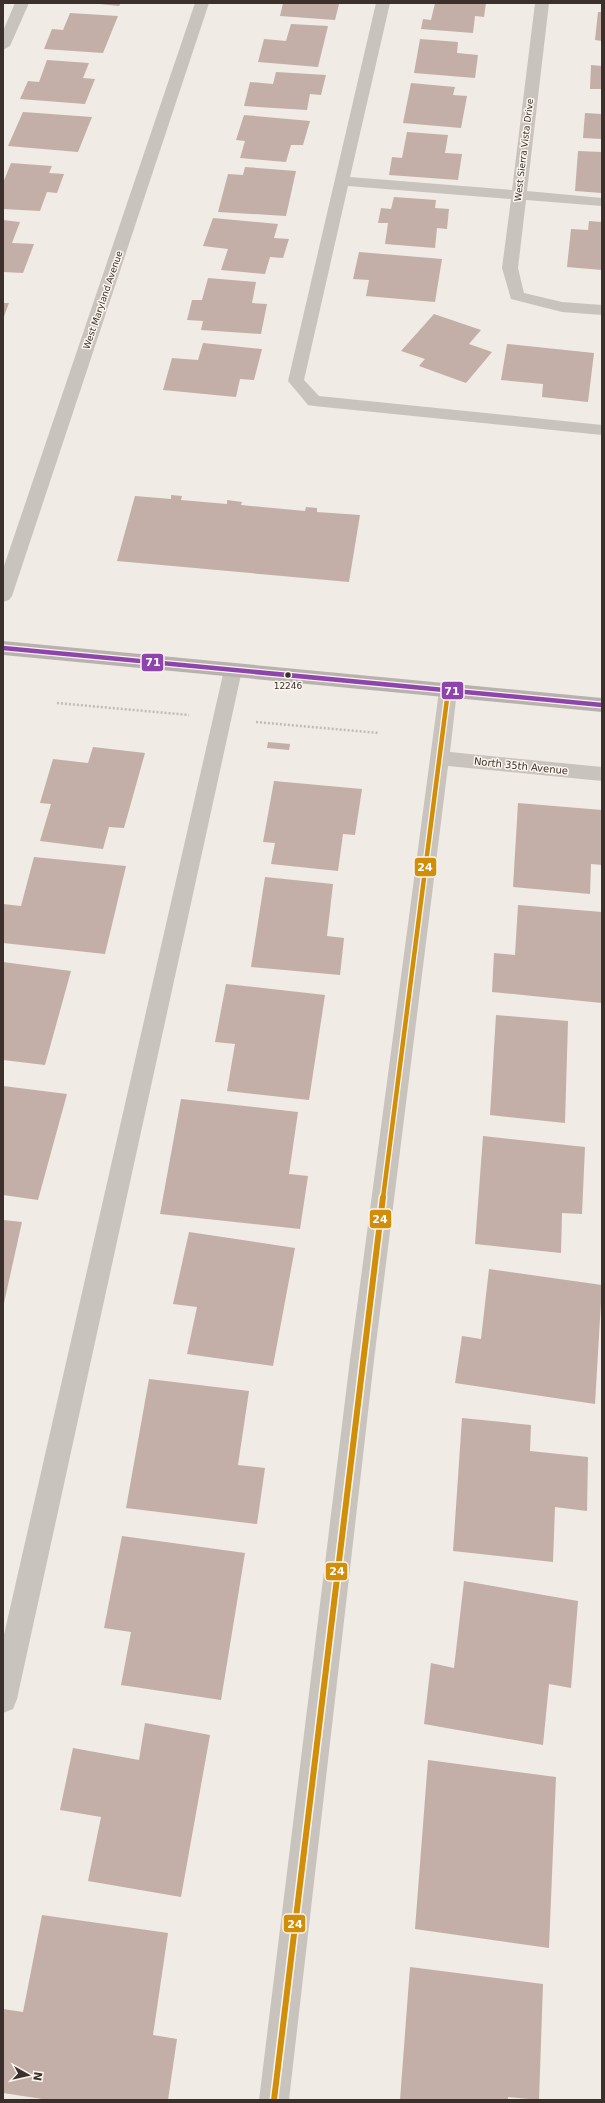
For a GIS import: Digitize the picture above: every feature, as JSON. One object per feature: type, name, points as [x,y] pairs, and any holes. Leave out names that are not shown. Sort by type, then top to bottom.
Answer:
[{"type":"main road","points":[[3,648],[602,705]]},
{"type":"street","points":[[3,46],[22,3]]},
{"type":"street","name":"West Maryland Avenue","points":[[3,596],[202,3]]},
{"type":"street","points":[[382,3],[343,181],[296,381],[314,401],[602,430]]},
{"type":"street","name":"West Sierra Vista Drive","points":[[542,3],[510,268],[517,296],[562,307],[602,310]]},
{"type":"street","points":[[343,181],[602,202]]},
{"type":"street","points":[[3,1699],[233,670]]},
{"type":"street","points":[[274,2100],[361,1368],[448,690]]},
{"type":"street","name":"North 35th Avenue","points":[[440,758],[602,774]]},
{"type":"building","points":[[90,3],[121,3],[119,6]]},
{"type":"building","points":[[283,3],[339,4],[335,20],[280,16]]},
{"type":"building","points":[[435,3],[486,3],[484,17],[475,16],[473,33],[421,29],[423,19],[431,20]]},
{"type":"building","points":[[598,12],[602,12],[602,41],[595,40]]},
{"type":"building","points":[[70,13],[118,16],[103,53],[44,49],[52,29],[63,30]]},
{"type":"building","points":[[291,24],[328,26],[318,67],[258,62],[264,39],[286,41]]},
{"type":"building","points":[[420,39],[458,42],[457,53],[478,55],[475,78],[414,73]]},
{"type":"building","points":[[47,60],[89,63],[83,78],[95,79],[85,104],[20,99],[28,81],[39,82]]},
{"type":"building","points":[[591,65],[602,66],[602,89],[590,89]]},
{"type":"building","points":[[276,72],[326,75],[321,95],[310,94],[307,110],[244,106],[250,82],[273,84]]},
{"type":"building","points":[[411,83],[455,87],[453,95],[467,96],[461,128],[403,123]]},
{"type":"building","points":[[23,112],[92,117],[78,152],[8,146]]},
{"type":"building","points":[[585,113],[602,114],[602,139],[583,138]]},
{"type":"building","points":[[244,115],[310,121],[303,145],[291,145],[286,162],[240,158],[245,141],[236,140]]},
{"type":"building","points":[[407,132],[448,135],[445,153],[462,154],[458,180],[389,175],[392,157],[402,158]]},
{"type":"building","points":[[578,151],[602,152],[602,193],[575,191]]},
{"type":"building","points":[[11,163],[52,166],[49,173],[64,174],[57,193],[47,192],[40,211],[3,209],[3,183]]},
{"type":"building","points":[[245,167],[296,171],[286,216],[218,212],[228,174],[243,175]]},
{"type":"building","points":[[394,197],[436,200],[435,208],[449,209],[447,229],[437,228],[435,248],[385,244],[388,223],[378,223],[381,208],[391,209]]},
{"type":"building","points":[[213,218],[278,224],[274,238],[289,239],[283,258],[270,257],[265,274],[221,270],[228,249],[203,246]]},
{"type":"building","points":[[3,220],[20,222],[12,243],[34,244],[23,273],[3,272]]},
{"type":"building","points":[[589,221],[602,222],[602,270],[567,267],[571,229],[588,230]]},
{"type":"building","points":[[359,252],[442,259],[435,302],[366,296],[369,280],[353,279]]},
{"type":"building","points":[[208,278],[256,282],[252,303],[267,304],[261,334],[201,330],[203,321],[187,320],[192,300],[202,300]]},
{"type":"building","points":[[3,303],[9,303],[3,319]]},
{"type":"building","points":[[434,314],[481,330],[469,344],[492,352],[466,383],[419,366],[425,359],[401,351]]},
{"type":"building","points":[[203,343],[262,349],[254,380],[240,379],[236,397],[163,390],[172,358],[198,360]]},
{"type":"building","points":[[507,344],[594,353],[588,402],[542,397],[543,384],[501,380]]},
{"type":"building","points":[[171,495],[182,496],[181,500],[227,504],[227,500],[242,502],[241,505],[305,511],[306,507],[317,508],[317,512],[360,515],[349,582],[117,561],[135,496],[171,499]]},
{"type":"building","points":[[268,742],[290,744],[289,750],[267,748]]},
{"type":"building","points":[[93,747],[145,753],[124,828],[109,827],[103,849],[40,841],[51,804],[40,803],[53,759],[88,763]]},
{"type":"building","points":[[274,781],[362,789],[355,835],[343,834],[338,871],[271,864],[275,843],[263,842]]},
{"type":"building","points":[[518,803],[602,810],[602,865],[591,864],[590,894],[513,887]]},
{"type":"building","points":[[34,857],[126,866],[105,954],[3,943],[3,904],[21,906]]},
{"type":"building","points":[[265,877],[333,884],[327,936],[344,938],[340,975],[251,967]]},
{"type":"building","points":[[518,905],[602,912],[602,1003],[492,992],[494,953],[515,955]]},
{"type":"building","points":[[3,962],[71,971],[45,1065],[3,1060]]},
{"type":"building","points":[[226,984],[325,995],[309,1100],[227,1091],[235,1044],[215,1042]]},
{"type":"building","points":[[496,1015],[568,1021],[565,1123],[490,1115]]},
{"type":"building","points":[[3,1086],[67,1094],[38,1200],[3,1195]]},
{"type":"building","points":[[181,1099],[298,1112],[289,1174],[308,1176],[300,1229],[160,1214]]},
{"type":"building","points":[[483,1136],[585,1147],[582,1214],[562,1213],[561,1253],[475,1244]]},
{"type":"building","points":[[3,1220],[22,1222],[4,1303],[3,1303]]},
{"type":"building","points":[[189,1232],[295,1248],[273,1366],[187,1354],[197,1307],[173,1304]]},
{"type":"building","points":[[489,1269],[602,1285],[595,1404],[455,1383],[462,1336],[481,1339]]},
{"type":"building","points":[[149,1379],[249,1391],[238,1465],[265,1468],[257,1524],[126,1508]]},
{"type":"building","points":[[462,1418],[531,1425],[530,1451],[588,1457],[587,1511],[555,1507],[553,1562],[453,1551]]},
{"type":"building","points":[[122,1536],[245,1553],[221,1700],[121,1685],[131,1632],[104,1628]]},
{"type":"building","points":[[464,1581],[578,1601],[571,1688],[549,1684],[543,1745],[424,1724],[431,1663],[454,1668]]},
{"type":"building","points":[[145,1723],[210,1735],[181,1897],[88,1881],[101,1817],[60,1810],[73,1748],[139,1760]]},
{"type":"building","points":[[428,1760],[556,1777],[549,1948],[415,1929]]},
{"type":"building","points":[[42,1915],[168,1933],[153,2035],[177,2039],[168,2100],[49,2100],[3,2093],[3,2009],[23,2012]]},
{"type":"building","points":[[410,1967],[543,1984],[539,2100],[508,2097],[508,2100],[400,2100]]},
{"type":"transit line","name":"71","points":[[3,648],[602,705]]},
{"type":"transit line","name":"24","points":[[274,2100],[362,1360],[448,691]]},
{"type":"place","name":"12246","points":[[288,675]]}]
